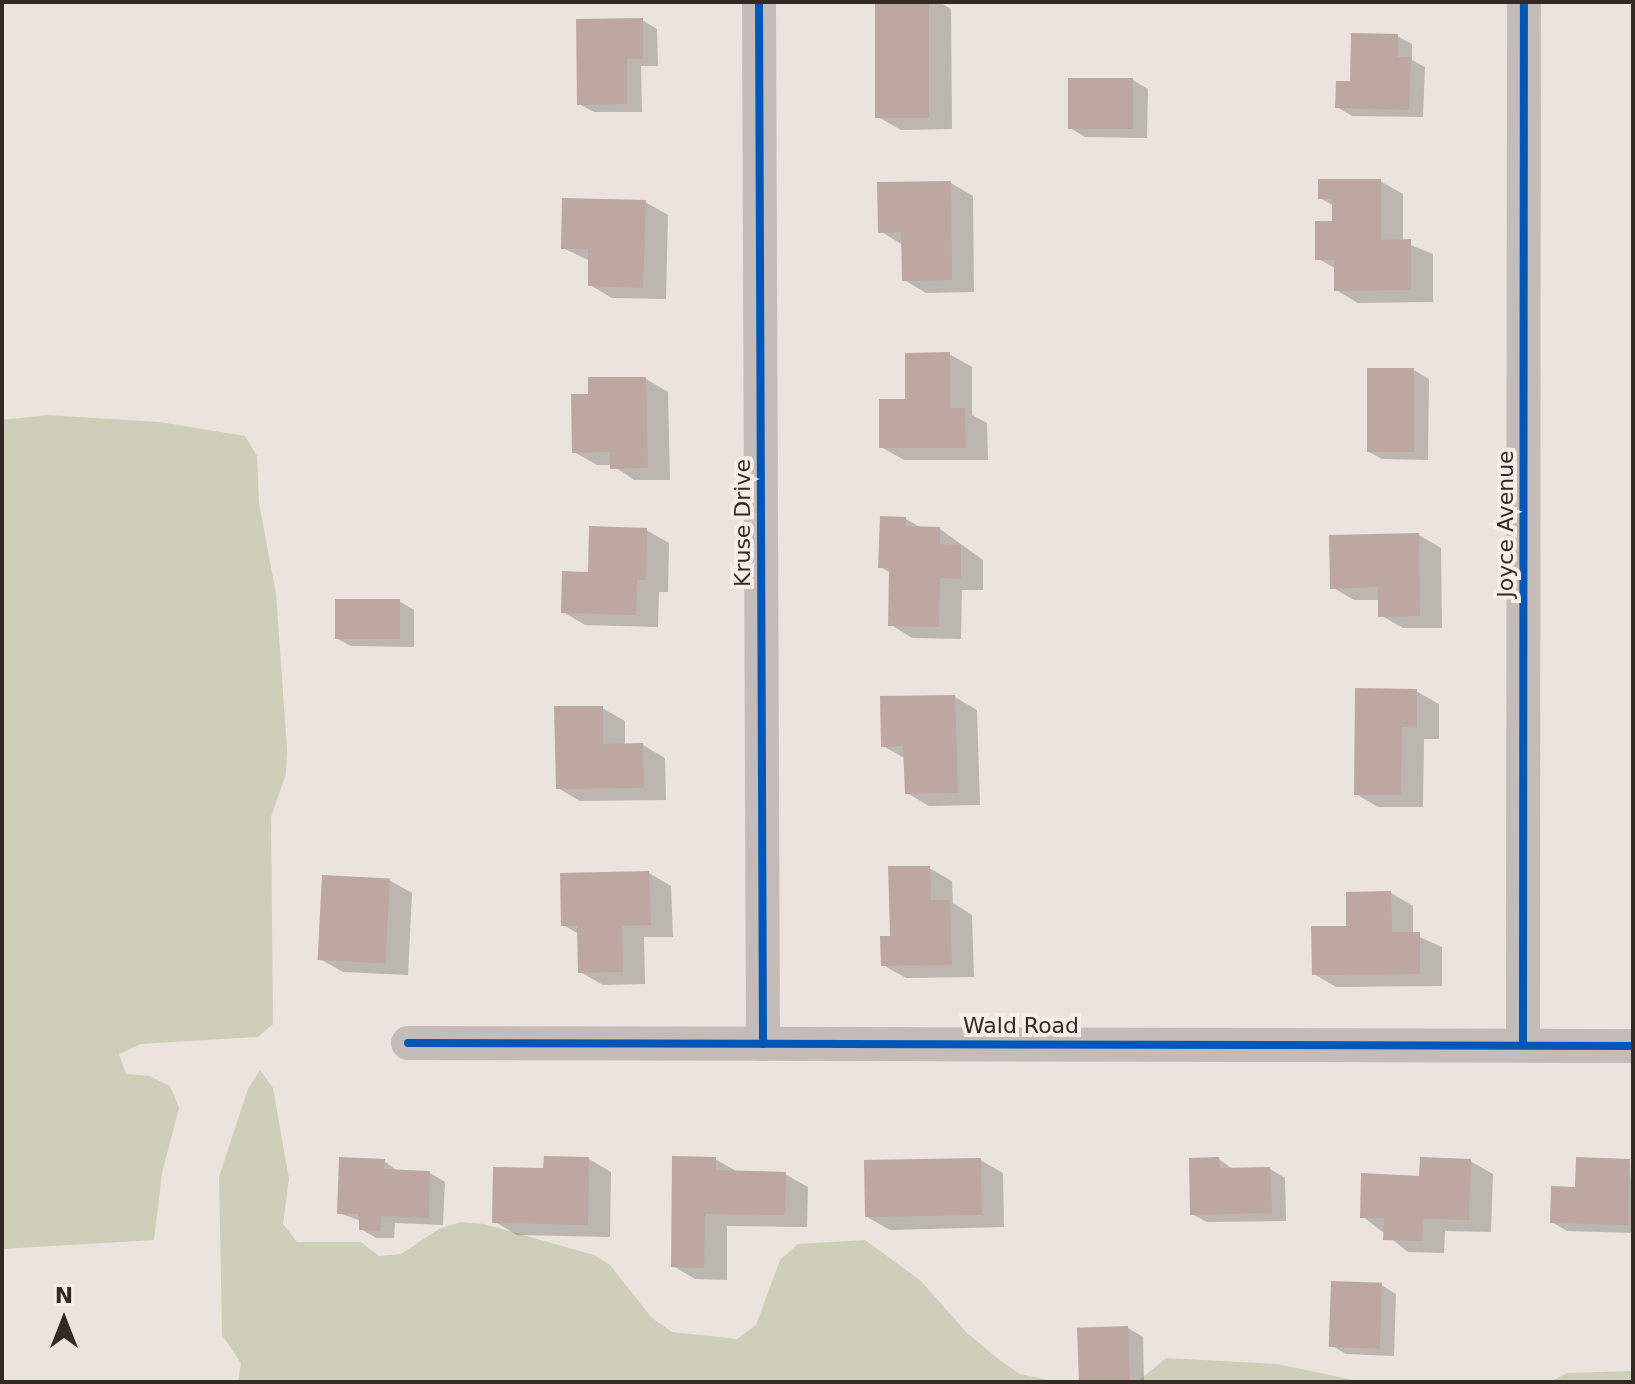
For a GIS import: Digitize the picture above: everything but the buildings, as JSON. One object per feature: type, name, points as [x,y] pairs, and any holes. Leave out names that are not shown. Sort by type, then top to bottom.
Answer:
[{"type":"street","name":"Kruse Drive","points":[[759,2],[763,1044]]},
{"type":"street","name":"Joyce Avenue","points":[[1523,1045],[1524,2]]},
{"type":"street","name":"Wald Road","points":[[408,1043],[1633,1046]]},
{"type":"green space","points":[[47,415],[159,422],[245,436],[257,456],[259,503],[276,594],[287,749],[286,774],[271,817],[273,1024],[258,1037],[141,1044],[119,1054],[126,1074],[149,1076],[170,1086],[179,1108],[162,1173],[154,1240],[2,1249],[2,420]]},
{"type":"green space","points":[[260,1070],[273,1088],[289,1179],[283,1224],[297,1242],[361,1242],[379,1256],[401,1254],[439,1229],[461,1222],[484,1224],[594,1255],[610,1265],[652,1318],[672,1332],[737,1339],[756,1325],[780,1260],[798,1244],[865,1240],[921,1281],[967,1333],[1001,1361],[1020,1374],[1058,1382],[238,1382],[241,1363],[222,1335],[219,1177],[248,1089]]},
{"type":"green space","points":[[1166,1358],[1277,1364],[1363,1382],[1137,1382]]},
{"type":"green space","points":[[1633,1371],[1633,1382],[1550,1382],[1567,1373]]},
{"type":"cycle path","points":[[759,2],[763,1044]]},
{"type":"cycle path","points":[[1523,1045],[1524,2]]},
{"type":"cycle path","points":[[408,1043],[1633,1046]]}]
